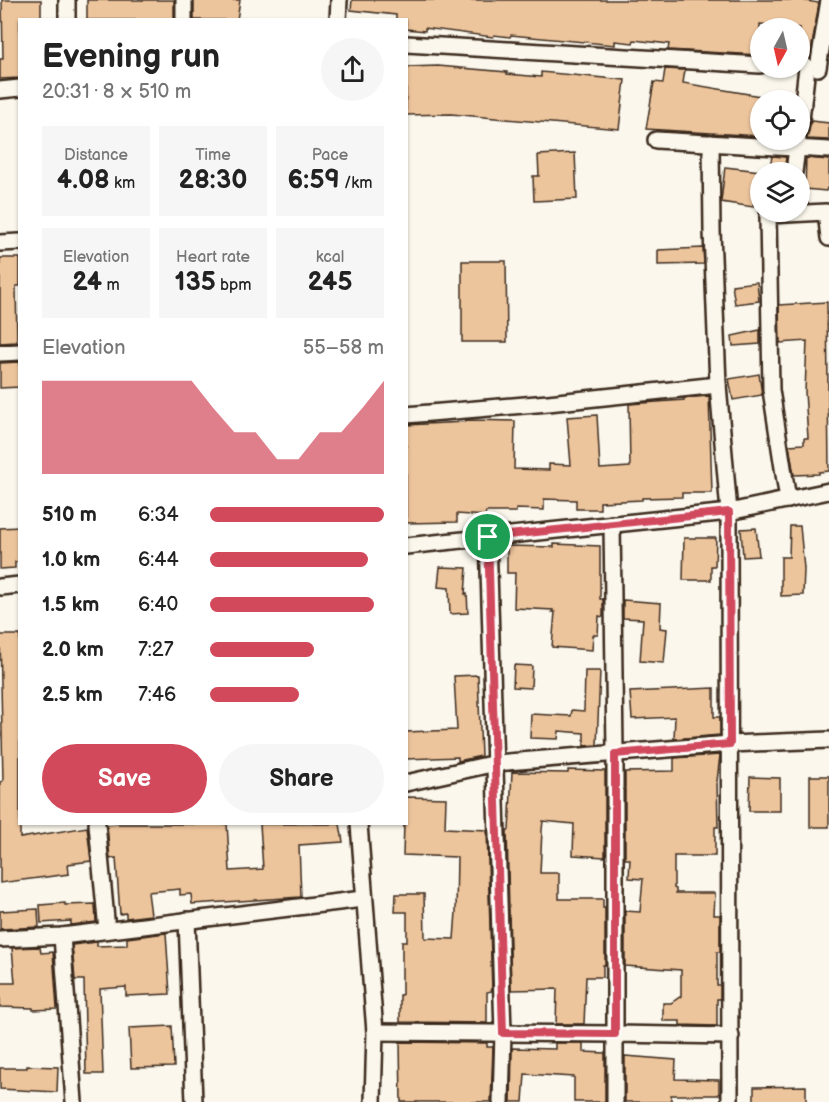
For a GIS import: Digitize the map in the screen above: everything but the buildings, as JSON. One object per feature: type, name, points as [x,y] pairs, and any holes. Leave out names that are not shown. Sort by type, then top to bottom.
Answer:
[{"type":"street","points":[[67,0],[67,18]]},
{"type":"street","points":[[184,0],[184,18]]},
{"type":"street","points":[[338,18],[339,0]]},
{"type":"street","points":[[808,90],[829,0]]},
{"type":"street","points":[[408,44],[750,63]]},
{"type":"street","points":[[0,90],[18,88]]},
{"type":"street","points":[[656,140],[750,143]]},
{"type":"street","points":[[711,143],[711,231],[718,385],[729,512],[730,1102]]},
{"type":"street","points":[[810,146],[829,150]]},
{"type":"street","points":[[810,212],[826,212],[829,237]]},
{"type":"street","points":[[768,222],[771,390],[788,500]]},
{"type":"street","points":[[0,243],[18,242]]},
{"type":"street","points":[[0,353],[18,352]]},
{"type":"street","points":[[408,415],[718,385]]},
{"type":"street","points":[[408,546],[729,512],[829,491]]},
{"type":"street","points":[[612,524],[615,754],[615,1102]]},
{"type":"street","points":[[488,537],[503,1033],[501,1102]]},
{"type":"street","points":[[0,587],[18,585]]},
{"type":"street","points":[[408,783],[496,763],[730,744],[829,740]]},
{"type":"street","points":[[97,825],[107,930]]},
{"type":"street","points":[[359,825],[375,1032],[373,1102]]},
{"type":"street","points":[[0,939],[62,936],[363,899]]},
{"type":"street","points":[[187,920],[194,1102]]},
{"type":"street","points":[[62,936],[74,1102]]},
{"type":"street","points":[[375,1032],[730,1036]]},
{"type":"route","points":[[729,512],[730,744],[615,754],[615,1034],[503,1033],[488,537],[729,512]]}]
